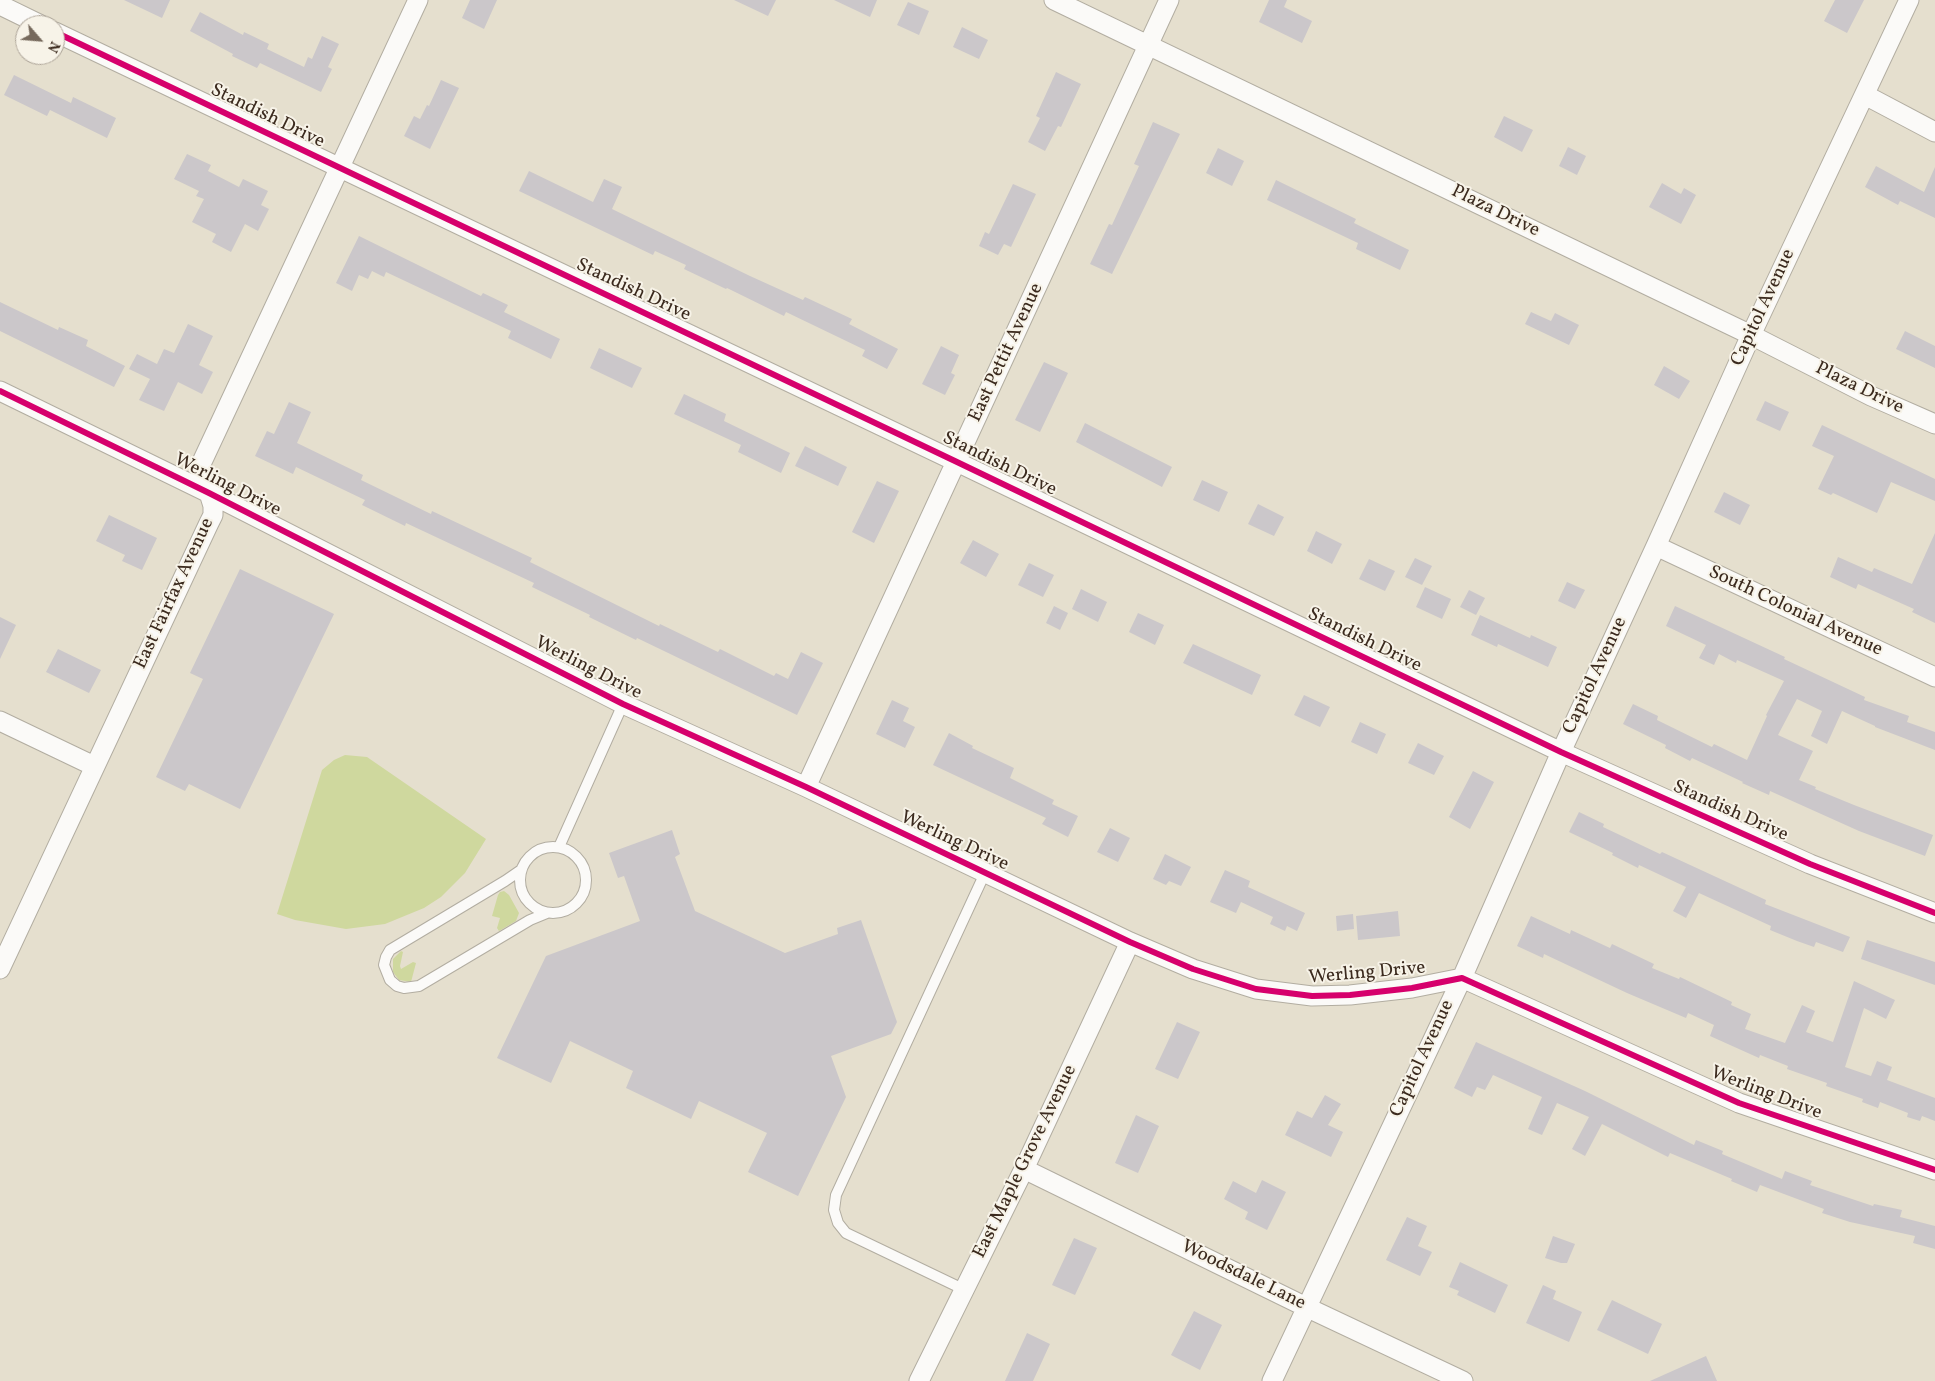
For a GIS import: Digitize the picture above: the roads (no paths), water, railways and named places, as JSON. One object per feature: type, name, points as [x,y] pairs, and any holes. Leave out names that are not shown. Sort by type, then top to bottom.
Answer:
[{"type":"street","name":"East Fairfax Avenue","points":[[0,969],[213,515],[213,506],[209,493],[202,481],[201,464],[418,0]]},
{"type":"street","name":"Plaza Drive","points":[[1054,0],[1751,335],[1871,396],[1935,424]]},
{"type":"street","name":"East Pettit Avenue","points":[[806,787],[1169,0]]},
{"type":"street","name":"Capitol Avenue","points":[[1272,1381],[1462,978],[1561,752],[1751,335],[1909,0]]},
{"type":"street","points":[[0,5],[20,15]]},
{"type":"street","name":"Standish Drive","points":[[65,37],[1561,752],[1810,864],[1935,913]]},
{"type":"street","points":[[1865,95],[1935,132]]},
{"type":"street","name":"Werling Drive","points":[[0,392],[209,493],[623,704],[806,787],[1130,942],[1193,969],[1256,989],[1312,996],[1350,995],[1412,988],[1462,978],[1739,1103],[1935,1170]]},
{"type":"street","name":"South Colonial Avenue","points":[[1656,546],[1935,676]]},
{"type":"street","points":[[0,721],[94,766]]},
{"type":"street","name":"East Maple Grove Avenue","points":[[919,1381],[1024,1169],[1130,942]]},
{"type":"street","name":"Woodsdale Lane","points":[[1024,1169],[1306,1307],[1464,1381]]},
{"type":"lane","points":[[558,846],[623,704]]},
{"type":"lane","points":[[558,846],[570,851],[581,863],[586,879],[585,890],[579,901],[570,909],[559,913],[547,913],[536,909],[527,902],[519,881],[526,859],[535,851],[546,847],[558,846]]},
{"type":"lane","points":[[521,870],[506,881],[390,950],[384,965],[390,980],[397,986],[404,988],[419,986],[530,920],[547,913]]},
{"type":"lane","points":[[965,1290],[846,1233],[838,1223],[834,1210],[836,1195],[985,872]]}]
